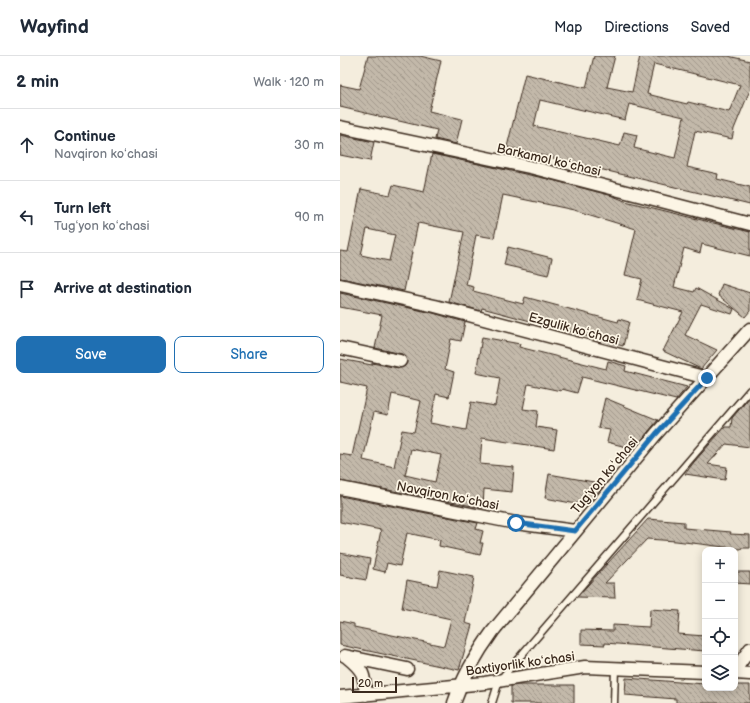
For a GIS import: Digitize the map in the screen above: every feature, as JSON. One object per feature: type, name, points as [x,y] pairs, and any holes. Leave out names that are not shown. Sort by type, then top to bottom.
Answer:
[{"type":"street","name":"Barkamol koʻchasi","points":[[340,127],[534,168],[750,224]]},
{"type":"street","name":"Ezgulik koʻchasi","points":[[340,285],[435,306],[707,378]]},
{"type":"street","name":"Tugʻyon koʻchasi","points":[[454,703],[460,686],[480,648],[493,630],[656,434],[750,328]]},
{"type":"street","points":[[340,348],[400,361]]},
{"type":"street","name":"Navqiron koʻchasi","points":[[340,488],[516,523],[575,531]]},
{"type":"street","points":[[738,667],[750,649]]},
{"type":"street","points":[[342,656],[407,669]]},
{"type":"street","points":[[342,656],[359,667],[364,678],[366,695]]},
{"type":"street","name":"Baxtiyorlik koʻchasi","points":[[340,697],[460,686],[585,667],[702,672]]},
{"type":"street","points":[[738,672],[750,674]]},
{"type":"lane","points":[[492,703],[499,681],[750,390]]},
{"type":"lane","points":[[614,703],[615,668]]},
{"type":"building","points":[[368,56],[420,56],[441,61],[429,111],[462,119],[456,144],[435,139],[437,130],[340,107],[340,85],[359,89]]},
{"type":"building","points":[[594,56],[615,56],[607,87],[632,92],[640,56],[728,56],[750,61],[750,90],[734,129],[732,139],[695,131],[687,167],[718,174],[717,179],[750,187],[750,205],[507,147],[525,74],[586,88]],"holes":[[[654,64],[740,85],[729,112],[647,94]],[[540,100],[625,120],[629,104],[684,117],[675,158],[634,148],[637,135],[624,132],[620,146],[534,126]]]},
{"type":"building","points":[[340,135],[374,142],[370,161],[340,155]]},
{"type":"building","points":[[432,154],[548,179],[613,196],[625,201],[750,232],[750,256],[702,244],[700,253],[684,248],[674,287],[694,292],[696,288],[734,309],[732,314],[701,304],[685,335],[717,350],[701,369],[663,351],[683,312],[637,300],[642,279],[625,275],[636,229],[574,210],[503,195],[494,238],[476,235],[466,285],[474,287],[473,291],[523,304],[525,297],[618,322],[619,319],[629,322],[623,346],[482,308],[481,311],[449,302],[464,232],[418,223],[404,291],[340,278],[340,251],[348,252],[361,189],[390,195],[393,185],[424,192]],"holes":[[[367,229],[395,235],[389,261],[361,255]]]},
{"type":"building","points":[[508,247],[552,258],[548,275],[504,265]]},
{"type":"building","points":[[722,284],[750,293],[750,311],[745,317],[718,295]]},
{"type":"building","points":[[340,293],[433,313],[465,322],[461,341],[451,339],[445,369],[454,372],[449,397],[436,394],[430,423],[466,430],[471,402],[495,406],[500,378],[476,373],[482,337],[520,344],[519,347],[606,369],[608,361],[626,366],[625,371],[687,387],[676,400],[582,377],[577,393],[562,389],[561,391],[528,384],[523,409],[538,411],[536,427],[557,430],[554,449],[482,438],[480,464],[514,467],[512,492],[484,489],[483,508],[340,481],[340,454],[352,456],[367,388],[340,382],[340,359],[399,368],[405,366],[407,362],[405,356],[402,354],[375,348],[382,315],[340,307]],"holes":[[[392,394],[421,401],[414,432],[402,430],[394,467],[363,460],[374,412],[388,415]],[[411,449],[441,455],[435,482],[405,475]]]},
{"type":"building","points":[[750,397],[750,447],[726,444],[708,464],[727,467],[725,480],[685,474],[725,427],[731,427],[732,418]]},
{"type":"building","points":[[605,398],[658,420],[634,449],[607,442],[610,430],[598,428]]},
{"type":"building","points":[[549,474],[605,484],[587,506],[545,498]]},
{"type":"building","points":[[340,496],[478,523],[476,529],[483,531],[480,543],[483,543],[480,555],[439,546],[440,540],[407,533],[400,566],[387,563],[385,572],[373,569],[381,530],[340,522]]},
{"type":"building","points":[[648,519],[684,522],[684,528],[750,535],[750,548],[741,549],[738,549],[738,547],[647,539],[605,583],[614,583],[615,598],[577,597]]},
{"type":"building","points":[[340,553],[370,559],[366,580],[340,575]]},
{"type":"building","points":[[440,570],[474,577],[465,623],[472,625],[459,670],[340,645],[340,621],[354,624],[354,627],[444,646],[451,619],[402,608],[407,580],[437,586]]},
{"type":"building","points":[[738,572],[750,572],[750,584],[738,583]]},
{"type":"building","points":[[650,609],[680,611],[678,634],[702,636],[702,651],[605,643],[605,645],[581,644],[581,630],[613,631],[613,625],[649,627]]},
{"type":"building","points":[[626,678],[702,684],[702,691],[738,691],[738,685],[750,685],[750,703],[676,703],[676,699],[625,695]]},
{"type":"building","points":[[574,685],[574,703],[511,703],[511,686]]},
{"type":"route","points":[[516,523],[575,531],[656,434],[707,378]]}]
